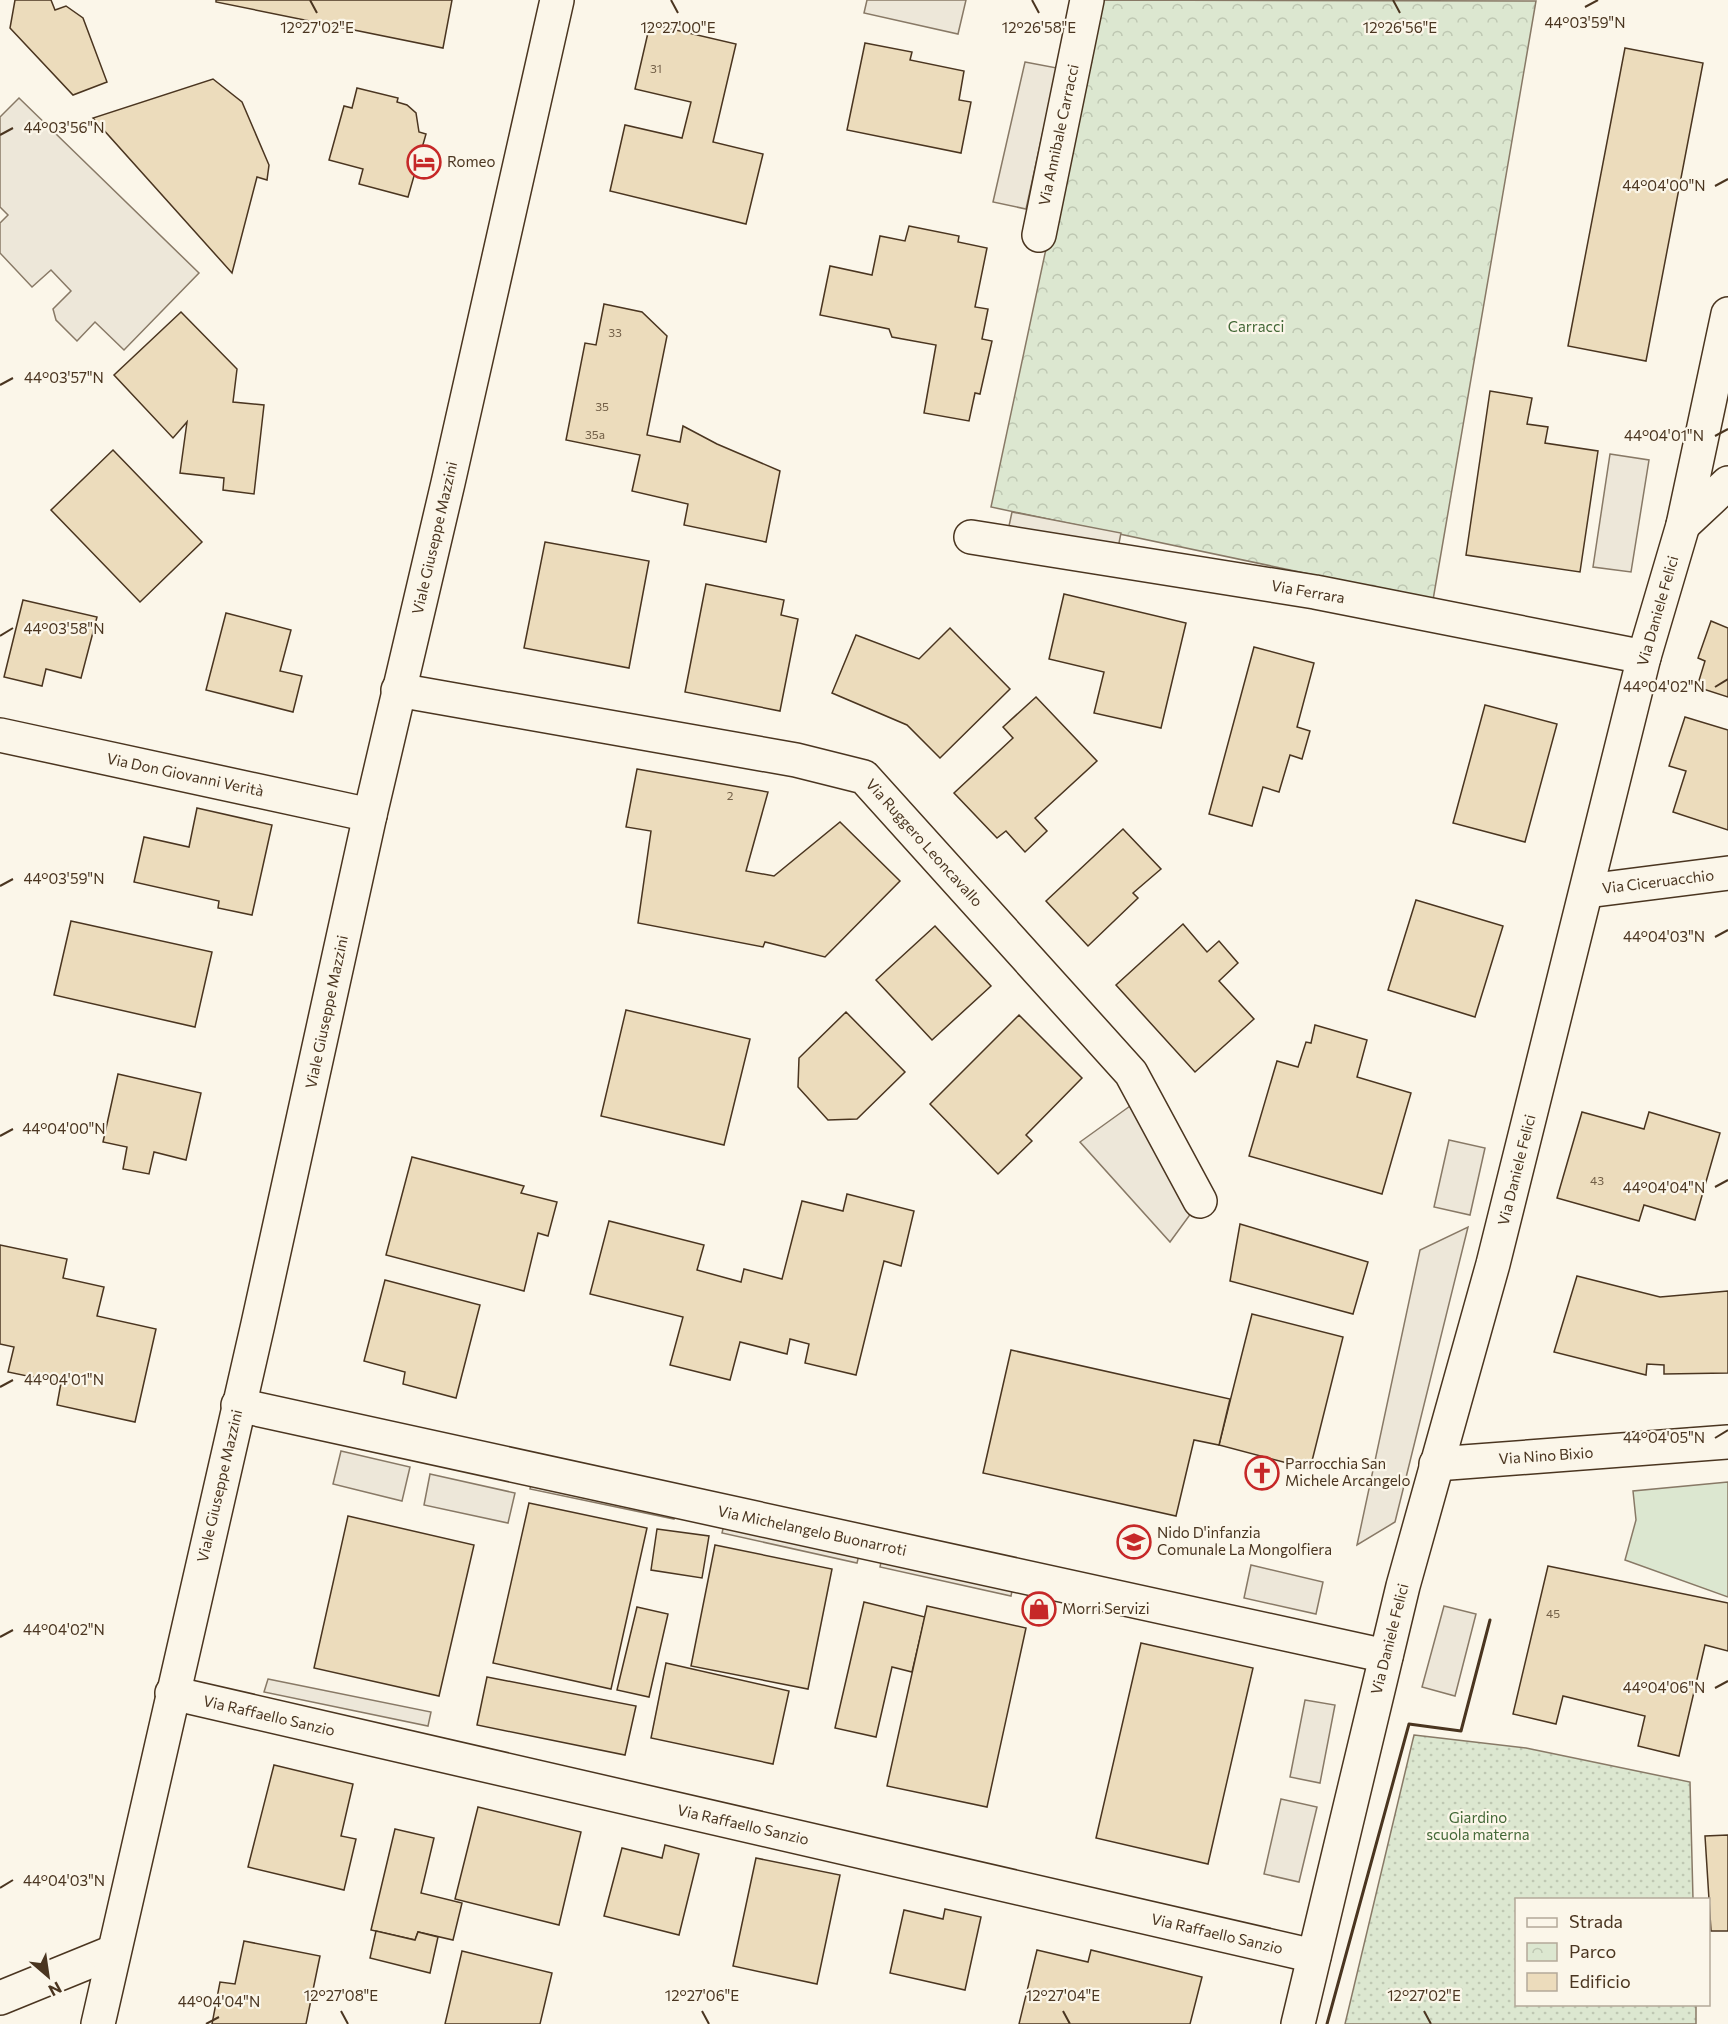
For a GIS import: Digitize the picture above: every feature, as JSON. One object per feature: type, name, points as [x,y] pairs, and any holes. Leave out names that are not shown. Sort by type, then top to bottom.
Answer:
[{"type":"street","name":"Viale Giuseppe Mazzini","points":[[98,2024],[398,690],[448,483],[557,0]]},
{"type":"street","name":"Via Annibale Carracci","points":[[1039,235],[1088,0]]},
{"type":"street","name":"Via Daniele Felici","points":[[1298,2024],[1386,1656],[1436,1464],[1493,1264],[1644,657],[1683,525],[1728,314]]},
{"type":"street","points":[[1683,525],[1728,483]]},
{"type":"street","name":"Via Ferrara","points":[[971,537],[1315,592],[1644,657]]},
{"type":"street","name":"Via Ruggero Leoncavallo","points":[[398,690],[796,760],[864,777],[1131,1073],[1200,1201]]},
{"type":"street","name":"Via Don Giovanni Verità","points":[[0,735],[370,815]]},
{"type":"street","name":"Via Ciceruacchio","points":[[1587,891],[1728,873]]},
{"type":"street","name":"Via Michelangelo Buonarroti","points":[[238,1405],[1386,1656]]},
{"type":"street","name":"Via Nino Bixio","points":[[1436,1464],[1728,1442]]},
{"type":"street","name":"Via Raffaello Sanzio","points":[[172,1693],[1314,1956]]},
{"type":"street","points":[[0,1998],[113,1952]]},
{"type":"green space","name":"Carracci","points":[[1099,0],[1536,1],[1433,600],[991,507]]},
{"type":"green space","points":[[1728,1482],[1728,1597],[1625,1560],[1636,1520],[1633,1491]]},
{"type":"green space","name":"Giardino scuola materna","points":[[1414,1735],[1526,1748],[1690,1782],[1693,1898],[1515,1898],[1515,2006],[1696,2006],[1696,2024],[1345,2024]]},
{"type":"shaded area","points":[[867,0],[966,0],[958,34],[864,13]]},
{"type":"shaded area","points":[[1025,62],[1057,68],[1026,209],[993,202]]},
{"type":"shaded area","points":[[19,98],[199,273],[124,350],[95,322],[77,341],[56,320],[53,309],[71,291],[51,270],[32,287],[0,253],[0,223],[8,215],[0,207],[0,117]]},
{"type":"shaded area","points":[[1610,454],[1649,460],[1631,572],[1593,567]]},
{"type":"shaded area","points":[[1012,512],[1121,533],[1118,548],[1009,526]]},
{"type":"shaded area","points":[[1144,1096],[1200,1201],[1170,1242],[1080,1142]]},
{"type":"shaded area","points":[[1449,1140],[1485,1148],[1470,1215],[1434,1207]]},
{"type":"shaded area","points":[[1468,1227],[1395,1522],[1357,1545],[1420,1250]]},
{"type":"shaded area","points":[[341,1451],[410,1467],[402,1501],[333,1484]]},
{"type":"shaded area","points":[[430,1474],[515,1493],[508,1523],[424,1505]]},
{"type":"shaded area","points":[[533,1474],[677,1505],[674,1519],[530,1489]]},
{"type":"shaded area","points":[[726,1517],[861,1547],[857,1563],[722,1533]]},
{"type":"shaded area","points":[[883,1553],[1014,1581],[1011,1596],[880,1567]]},
{"type":"shaded area","points":[[1251,1565],[1323,1582],[1316,1614],[1244,1598]]},
{"type":"shaded area","points":[[1444,1606],[1476,1614],[1455,1696],[1422,1687]]},
{"type":"shaded area","points":[[268,1679],[431,1712],[428,1726],[264,1692]]},
{"type":"shaded area","points":[[1305,1700],[1335,1705],[1320,1783],[1290,1777]]},
{"type":"shaded area","points":[[1281,1799],[1317,1807],[1299,1882],[1264,1874]]},
{"type":"building","points":[[15,0],[51,0],[55,10],[66,6],[83,18],[107,82],[73,95],[10,28]]},
{"type":"building","points":[[216,0],[452,0],[443,48],[216,2]]},
{"type":"building","points":[[650,24],[736,44],[713,142],[763,154],[746,224],[610,191],[625,125],[682,138],[691,102],[635,89]]},
{"type":"building","points":[[865,43],[912,52],[910,60],[964,71],[959,100],[971,102],[961,153],[847,130]]},
{"type":"building","points":[[1625,48],[1703,63],[1646,361],[1568,346]]},
{"type":"building","points":[[213,79],[242,102],[269,165],[267,180],[257,177],[232,273],[93,118]]},
{"type":"building","points":[[357,88],[398,98],[397,102],[407,105],[416,113],[419,132],[426,134],[408,197],[359,184],[363,169],[329,160],[344,106],[352,108]]},
{"type":"building","points":[[909,226],[959,236],[958,242],[987,248],[975,307],[988,309],[982,339],[992,341],[980,394],[975,393],[969,421],[924,413],[936,345],[892,337],[889,329],[820,315],[830,266],[872,275],[880,236],[905,241]]},
{"type":"building","points":[[604,304],[642,312],[667,336],[647,435],[680,442],[683,426],[717,444],[780,471],[766,542],[684,525],[688,504],[632,491],[640,455],[566,440],[585,343],[596,345]]},
{"type":"building","points":[[181,312],[237,369],[233,402],[264,405],[254,494],[223,490],[224,478],[180,473],[187,422],[173,438],[114,375]]},
{"type":"building","points":[[1490,391],[1532,398],[1527,424],[1548,427],[1545,443],[1598,451],[1580,572],[1466,555]]},
{"type":"building","points":[[113,450],[202,542],[140,602],[51,510]]},
{"type":"building","points":[[545,542],[649,561],[629,668],[524,648]]},
{"type":"building","points":[[706,584],[784,600],[781,615],[798,619],[780,711],[685,692]]},
{"type":"building","points":[[1064,594],[1186,623],[1161,728],[1094,713],[1104,672],[1049,659]]},
{"type":"building","points":[[23,600],[97,617],[81,678],[46,669],[42,686],[4,677]]},
{"type":"building","points":[[226,613],[291,630],[280,671],[302,676],[293,712],[206,690]]},
{"type":"building","points":[[1711,621],[1728,628],[1728,697],[1697,687],[1705,661],[1698,658]]},
{"type":"building","points":[[950,628],[1010,689],[940,758],[907,725],[832,693],[856,635],[919,659]]},
{"type":"building","points":[[1254,647],[1314,663],[1297,727],[1310,731],[1302,759],[1290,755],[1279,792],[1263,787],[1252,826],[1209,814]]},
{"type":"building","points":[[1036,697],[1097,761],[1035,818],[1047,831],[1025,852],[1006,831],[997,838],[954,793],[1013,738],[1003,727]]},
{"type":"building","points":[[1485,705],[1557,724],[1525,842],[1453,823]]},
{"type":"building","points":[[1685,717],[1728,730],[1728,830],[1673,812],[1686,771],[1669,766]]},
{"type":"building","points":[[637,769],[768,792],[746,871],[774,876],[840,822],[900,881],[825,957],[765,942],[763,947],[638,923],[651,831],[626,827]]},
{"type":"building","points":[[197,808],[272,825],[252,915],[218,908],[219,901],[134,882],[144,837],[189,847]]},
{"type":"building","points":[[1123,829],[1161,869],[1133,893],[1138,898],[1088,946],[1046,901]]},
{"type":"building","points":[[1416,900],[1503,926],[1475,1017],[1388,990]]},
{"type":"building","points":[[71,921],[212,952],[195,1027],[54,995]]},
{"type":"building","points":[[1183,924],[1207,952],[1219,941],[1238,963],[1219,981],[1254,1019],[1195,1072],[1116,985]]},
{"type":"building","points":[[935,926],[991,986],[932,1040],[876,980]]},
{"type":"building","points":[[626,1010],[750,1039],[724,1145],[601,1116]]},
{"type":"building","points":[[846,1012],[905,1072],[857,1119],[828,1120],[798,1087],[799,1058]]},
{"type":"building","points":[[1019,1015],[1082,1078],[1026,1135],[1032,1141],[998,1174],[930,1104]]},
{"type":"building","points":[[1315,1025],[1367,1040],[1357,1077],[1411,1093],[1382,1194],[1249,1156],[1277,1061],[1298,1067],[1306,1042],[1311,1043]]},
{"type":"building","points":[[118,1074],[201,1093],[186,1160],[154,1152],[149,1174],[123,1169],[127,1147],[103,1142]]},
{"type":"building","points":[[1582,1112],[1644,1129],[1649,1112],[1720,1133],[1695,1220],[1644,1205],[1639,1221],[1557,1198]]},
{"type":"building","points":[[412,1157],[524,1186],[521,1193],[557,1202],[548,1236],[538,1233],[524,1291],[386,1255]]},
{"type":"building","points":[[847,1194],[914,1211],[901,1266],[884,1261],[856,1375],[805,1363],[809,1344],[790,1339],[787,1354],[740,1342],[730,1380],[670,1365],[683,1317],[590,1294],[609,1221],[704,1245],[697,1270],[741,1282],[744,1269],[782,1279],[802,1201],[843,1211]]},
{"type":"building","points":[[1240,1224],[1368,1262],[1353,1314],[1230,1281]]},
{"type":"building","points":[[0,1245],[67,1259],[63,1278],[104,1287],[97,1316],[156,1329],[135,1422],[57,1405],[61,1383],[8,1372],[14,1347],[0,1344]]},
{"type":"building","points":[[1577,1276],[1660,1297],[1728,1291],[1728,1373],[1664,1374],[1664,1365],[1647,1364],[1646,1375],[1554,1352]]},
{"type":"building","points":[[385,1280],[480,1305],[456,1398],[403,1384],[405,1372],[364,1361]]},
{"type":"building","points":[[1252,1314],[1343,1337],[1310,1469],[1219,1445]]},
{"type":"building","points":[[1011,1350],[1230,1399],[1219,1445],[1194,1440],[1176,1516],[983,1473]]},
{"type":"building","points":[[529,1503],[647,1528],[611,1689],[493,1663]]},
{"type":"building","points":[[348,1516],[474,1545],[439,1696],[314,1668]]},
{"type":"building","points":[[657,1529],[709,1536],[702,1578],[651,1570]]},
{"type":"building","points":[[715,1545],[832,1569],[808,1689],[691,1666]]},
{"type":"building","points":[[1548,1566],[1728,1603],[1728,1651],[1705,1645],[1679,1756],[1638,1746],[1645,1716],[1563,1696],[1556,1724],[1513,1714]]},
{"type":"building","points":[[864,1602],[925,1617],[912,1672],[892,1667],[876,1737],[835,1728]]},
{"type":"building","points":[[927,1606],[1026,1628],[987,1807],[887,1786]]},
{"type":"building","points":[[637,1607],[668,1614],[649,1697],[617,1690]]},
{"type":"building","points":[[1141,1643],[1253,1668],[1208,1864],[1096,1838]]},
{"type":"building","points":[[666,1663],[789,1691],[773,1764],[651,1738]]},
{"type":"building","points":[[487,1677],[636,1706],[625,1755],[477,1725]]},
{"type":"building","points":[[274,1765],[353,1784],[341,1836],[356,1839],[344,1890],[248,1867]]},
{"type":"building","points":[[478,1807],[581,1832],[559,1925],[455,1899]]},
{"type":"building","points":[[395,1829],[434,1838],[421,1893],[462,1903],[453,1940],[418,1932],[415,1940],[371,1930]]},
{"type":"building","points":[[1728,1835],[1728,1931],[1711,1931],[1705,1836]]},
{"type":"building","points":[[665,1845],[699,1854],[679,1935],[604,1916],[622,1848],[662,1858]]},
{"type":"building","points":[[756,1858],[840,1875],[817,1984],[733,1966]]},
{"type":"building","points":[[945,1909],[981,1917],[965,1990],[890,1973],[904,1910],[943,1919]]},
{"type":"building","points":[[376,1931],[415,1940],[418,1932],[438,1937],[430,1973],[370,1958]]},
{"type":"building","points":[[244,1941],[320,1956],[306,2024],[212,2024],[220,1982],[235,1984]]},
{"type":"building","points":[[1037,1950],[1088,1962],[1091,1950],[1202,1977],[1190,2024],[1019,2024]]},
{"type":"building","points":[[462,1951],[552,1973],[540,2024],[445,2024]]},
{"type":"wall","points":[[1327,2024],[1409,1724],[1461,1731],[1490,1620]]},
{"type":"place","name":"Romeo","points":[[424,162]]},
{"type":"place","name":"Parrocchia San Michele Arcangelo","points":[[1262,1473]]},
{"type":"place","name":"Nido D'infanzia Comunale La Mongolfiera","points":[[1134,1542]]},
{"type":"place","name":"Morri Servizi","points":[[1039,1609]]}]
